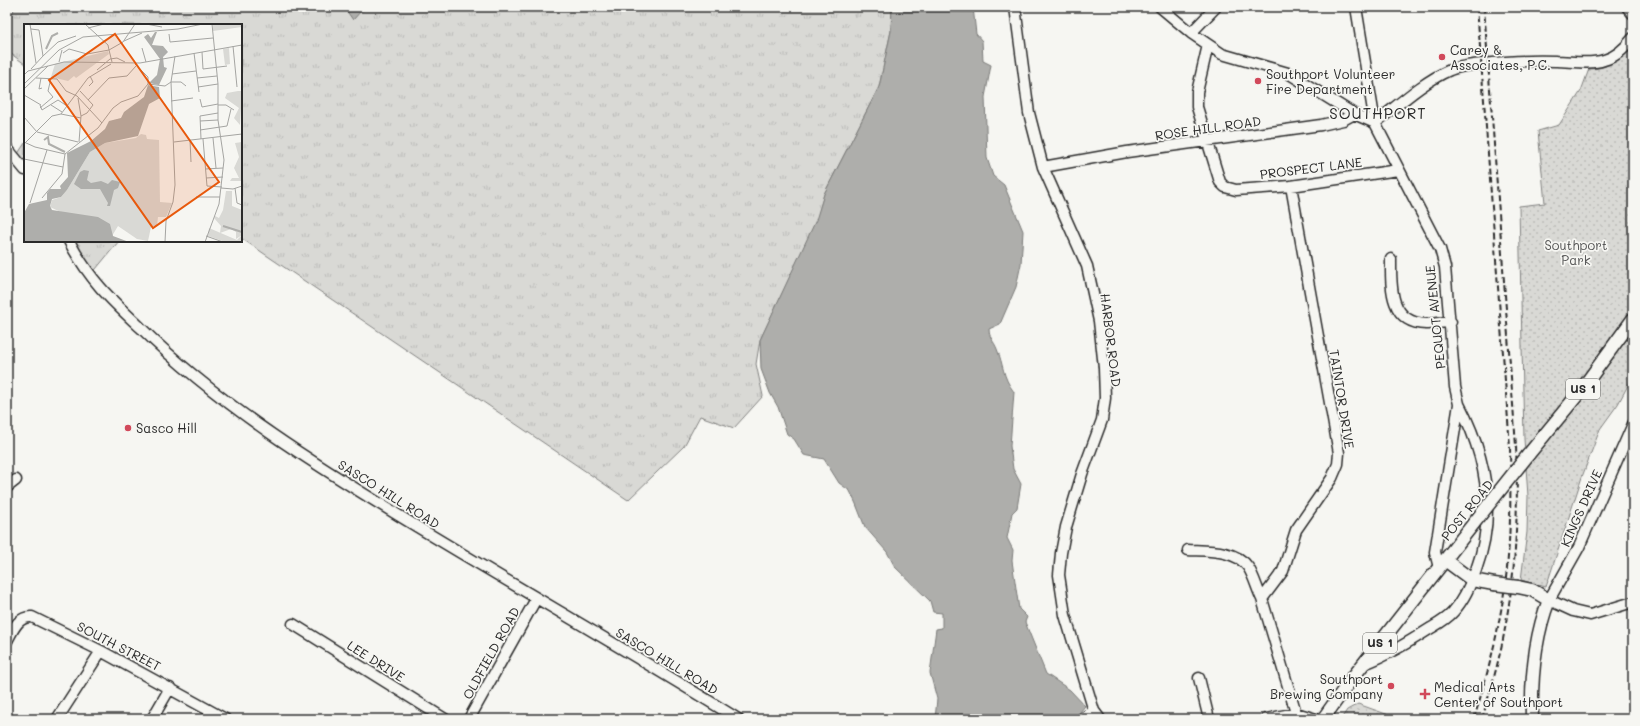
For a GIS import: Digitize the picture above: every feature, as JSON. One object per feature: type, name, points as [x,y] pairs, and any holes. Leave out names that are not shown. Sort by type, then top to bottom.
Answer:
[{"type":"main road","name":"POST ROAD","points":[[1323,719],[1474,523],[1583,388],[1633,319]]},
{"type":"main road","points":[[1442,564],[1472,580],[1532,590],[1549,600],[1544,613],[1534,658],[1532,719]]},
{"type":"street","name":"HARBOR ROAD","points":[[1015,7],[1029,113],[1042,167],[1087,266],[1099,321],[1104,368],[1105,398],[1102,420],[1082,474],[1060,553],[1059,575],[1065,615],[1097,715],[1082,719]]},
{"type":"street","points":[[1160,7],[1208,45],[1233,58],[1264,65],[1288,73],[1354,114],[1375,123],[1432,80],[1451,70],[1471,66],[1510,63],[1548,61],[1593,62],[1604,60],[1618,53],[1633,38]]},
{"type":"street","points":[[1191,33],[1216,7]]},
{"type":"street","name":"PEQUOT AVENUE","points":[[1356,7],[1375,123],[1440,249],[1445,267],[1456,387],[1459,404],[1435,552],[1442,564]]},
{"type":"street","points":[[1627,7],[1633,14]]},
{"type":"street","points":[[1207,141],[1197,107],[1197,92],[1208,45]]},
{"type":"street","name":"ROSE HILL ROAD","points":[[1042,167],[1127,152],[1321,125],[1343,120],[1354,114]]},
{"type":"street","name":"PROSPECT LANE","points":[[1207,141],[1220,182],[1228,189],[1236,190],[1291,186],[1398,170]]},
{"type":"street","points":[[7,148],[24,169]]},
{"type":"street","name":"TAINTOR DRIVE","points":[[1262,599],[1283,571],[1296,530],[1332,478],[1338,464],[1339,454],[1291,186]]},
{"type":"street","name":"SASCO HILL ROAD","points":[[70,242],[84,268],[100,288],[166,352],[207,386],[306,458],[536,599],[684,685],[738,719]]},
{"type":"street","points":[[1391,259],[1392,294],[1398,308],[1411,320],[1419,322],[1451,322]]},
{"type":"street","points":[[1364,664],[1384,656],[1413,640],[1452,614],[1468,590],[1472,580],[1487,531],[1485,482],[1482,458],[1459,404]]},
{"type":"street","name":"KINGS DRIVE","points":[[1549,600],[1579,547],[1633,424]]},
{"type":"street","points":[[7,486],[16,480]]},
{"type":"street","points":[[1188,550],[1219,552],[1240,560],[1247,566],[1262,599],[1296,712]]},
{"type":"street","name":"OLDFIELD ROAD","points":[[469,719],[536,599]]},
{"type":"street","points":[[1549,600],[1573,611],[1590,615],[1633,602]]},
{"type":"street","name":"SOUTH STREET","points":[[7,641],[21,619],[25,616],[32,617],[101,651],[225,719]]},
{"type":"street","name":"LEE DRIVE","points":[[293,624],[445,719]]},
{"type":"street","points":[[56,719],[101,651]]},
{"type":"street","points":[[1199,678],[1209,719]]},
{"type":"street","points":[[152,719],[170,688]]},
{"type":"street","points":[[1266,719],[1296,712],[1316,719]]},
{"type":"green space","points":[[15,7],[892,7],[891,31],[879,87],[824,194],[817,220],[760,340],[756,364],[763,396],[734,428],[700,416],[684,446],[628,500],[242,239],[242,24],[24,24],[24,63],[7,51],[7,26]]},
{"type":"green space","name":"Southport Park","points":[[1633,47],[1633,376],[1618,404],[1600,429],[1582,477],[1546,587],[1521,580],[1527,532],[1528,496],[1524,439],[1519,206],[1545,203],[1538,131],[1559,125],[1581,91],[1589,69],[1596,69],[1608,65],[1623,56]]},
{"type":"green space","points":[[24,144],[24,164],[17,155]]},
{"type":"green space","points":[[74,242],[118,242],[91,275]]},
{"type":"green space","points":[[1358,704],[1400,719],[1341,719],[1347,710]]},
{"type":"shaded area","points":[[344,7],[371,7],[361,11],[353,20]]},
{"type":"shaded area","points":[[892,7],[973,7],[976,34],[982,41],[983,61],[991,65],[985,97],[987,158],[993,176],[1004,185],[1023,231],[1021,264],[1016,287],[1000,324],[989,329],[1005,376],[1014,392],[1010,446],[1013,469],[1021,484],[1017,508],[1012,513],[1007,538],[1013,550],[1012,561],[1019,609],[1027,617],[1025,622],[1046,674],[1070,690],[1085,706],[1074,719],[935,719],[937,699],[930,673],[936,629],[942,628],[942,613],[933,612],[930,601],[895,567],[887,552],[865,527],[850,491],[839,483],[824,459],[804,455],[794,439],[787,434],[778,407],[770,393],[761,369],[760,340],[816,220],[824,194],[879,87],[891,31]]},
{"type":"railway","points":[[1474,719],[1498,629],[1504,595],[1510,532],[1510,447],[1477,7]]},
{"type":"railway","points":[[1482,719],[1500,655],[1505,629],[1515,553],[1517,489],[1516,446],[1484,7]]},
{"type":"place","name":"Carey & Associates, P.C.","points":[[1442,57]]},
{"type":"place","name":"Southport Volunteer Fire Department","points":[[1258,81]]},
{"type":"place","name":"Sasco Hill","points":[[128,428]]},
{"type":"place","name":"Southport Brewing Company","points":[[1391,686]]},
{"type":"place","name":"Medical Arts Center of Southport","points":[[1425,694]]},
{"type":"district","name":"SOUTHPORT","points":[[1378,114]]}]
